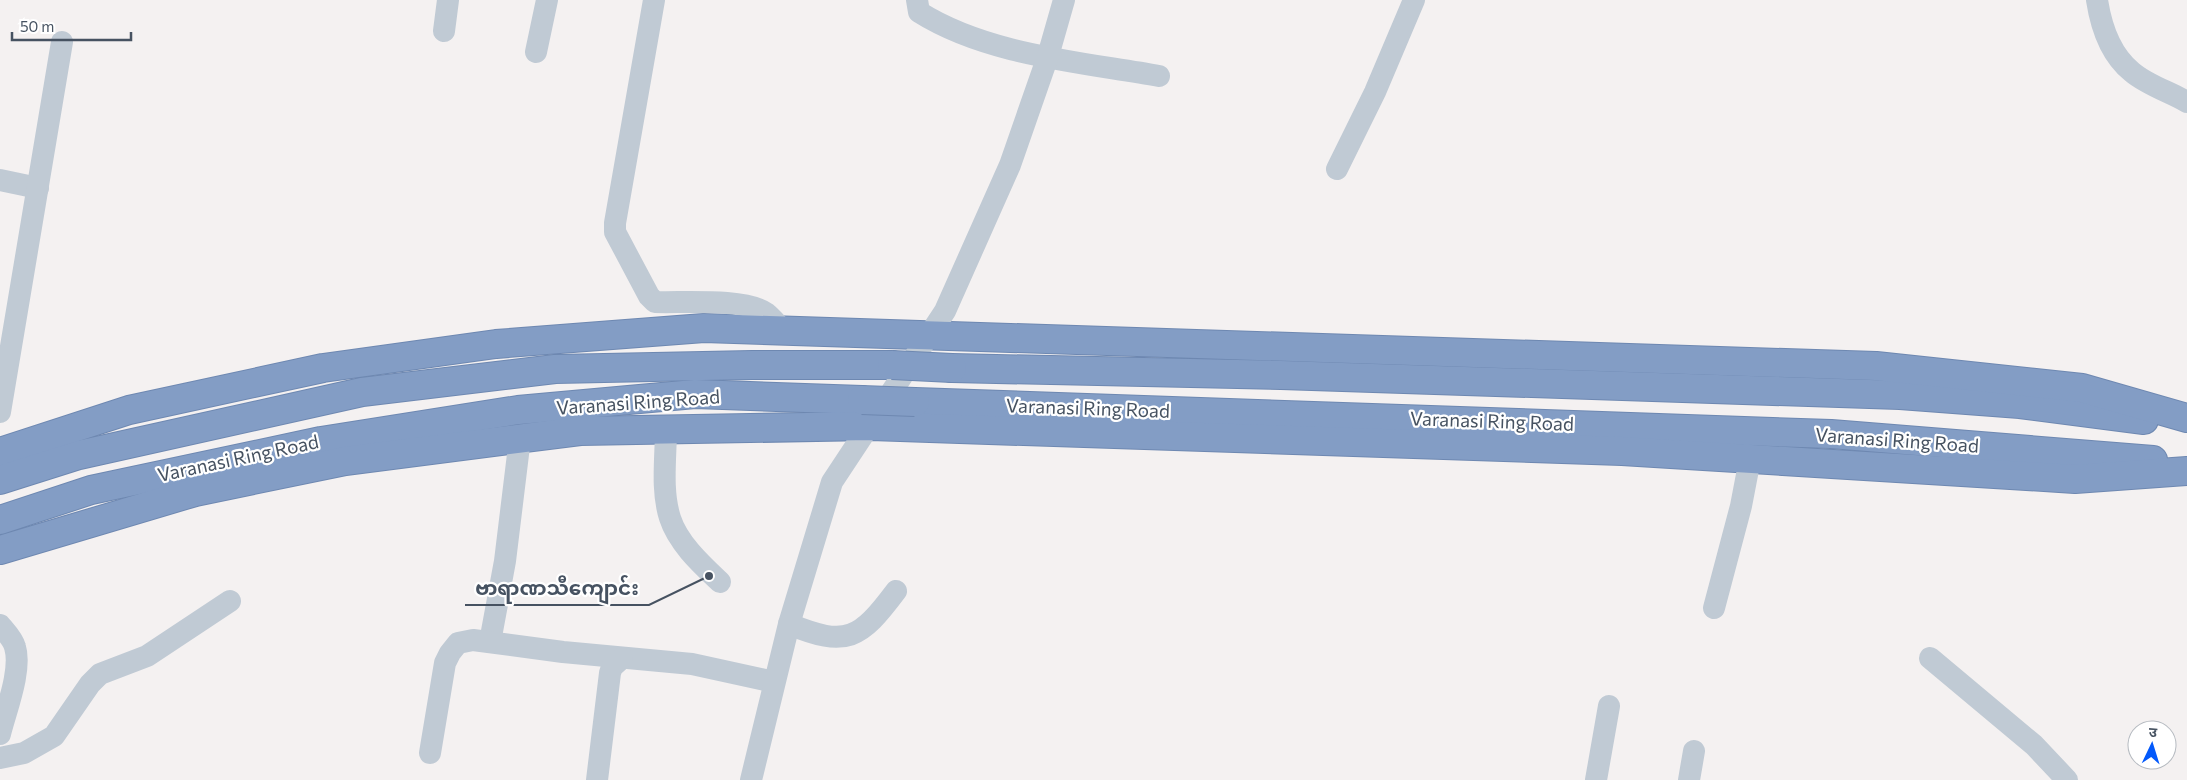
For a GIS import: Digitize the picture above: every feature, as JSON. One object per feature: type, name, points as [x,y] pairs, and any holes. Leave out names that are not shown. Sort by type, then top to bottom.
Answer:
[{"type":"highway","points":[[0,452],[129,410],[323,368],[496,344],[704,328],[1876,366],[2082,388],[2187,418]]},
{"type":"highway","name":"Varanasi Ring Road","points":[[0,480],[79,455],[371,391],[555,369],[752,365],[892,365],[1281,375],[1900,395],[2020,404],[2187,426]]},
{"type":"highway","name":"Varanasi Ring Road","points":[[0,520],[91,490],[311,442],[518,410],[695,394],[1831,434],[2187,464]]},
{"type":"highway","points":[[0,550],[194,492],[345,461],[580,431],[666,428],[871,426],[1622,451],[2075,479],[2187,471]]},
{"type":"street","points":[[444,31],[448,0]]},
{"type":"street","points":[[536,52],[547,0]]},
{"type":"street","points":[[654,0],[619,193],[615,232],[649,296],[655,302],[749,306],[765,313],[783,330]]},
{"type":"street","points":[[917,0],[919,12],[939,25],[1003,47],[1159,76]]},
{"type":"street","points":[[751,780],[774,682],[832,482],[871,426],[945,311],[1010,165],[1048,56],[1064,0]]},
{"type":"street","points":[[1337,169],[1375,92],[1414,0]]},
{"type":"street","points":[[2097,0],[2099,14],[2115,55],[2132,73],[2187,102]]},
{"type":"street","points":[[0,412],[62,42]]},
{"type":"street","points":[[0,180],[38,188]]},
{"type":"street","points":[[666,428],[666,489],[670,517],[676,532],[701,564],[720,582]]},
{"type":"street","points":[[490,642],[504,571],[520,438]]},
{"type":"street","points":[[1714,608],[1741,506],[1750,459]]},
{"type":"street","points":[[790,624],[816,634],[842,636],[851,634],[875,620],[896,591]]},
{"type":"street","points":[[0,758],[24,753],[54,736],[90,684],[100,674],[147,656],[230,601]]},
{"type":"street","points":[[0,625],[15,645],[17,656],[16,671],[0,734]]},
{"type":"street","points":[[430,753],[446,663],[450,653],[458,643],[473,640],[622,658],[692,664],[774,682]]},
{"type":"street","points":[[597,780],[610,673],[612,667],[622,658]]},
{"type":"street","points":[[1930,658],[2034,744],[2067,780]]},
{"type":"street","points":[[1596,780],[1608,706]]},
{"type":"street","points":[[1689,780],[1694,752]]},
{"type":"place","name":"ဗာရာဏသီကျောင်း","points":[[709,576]]}]
